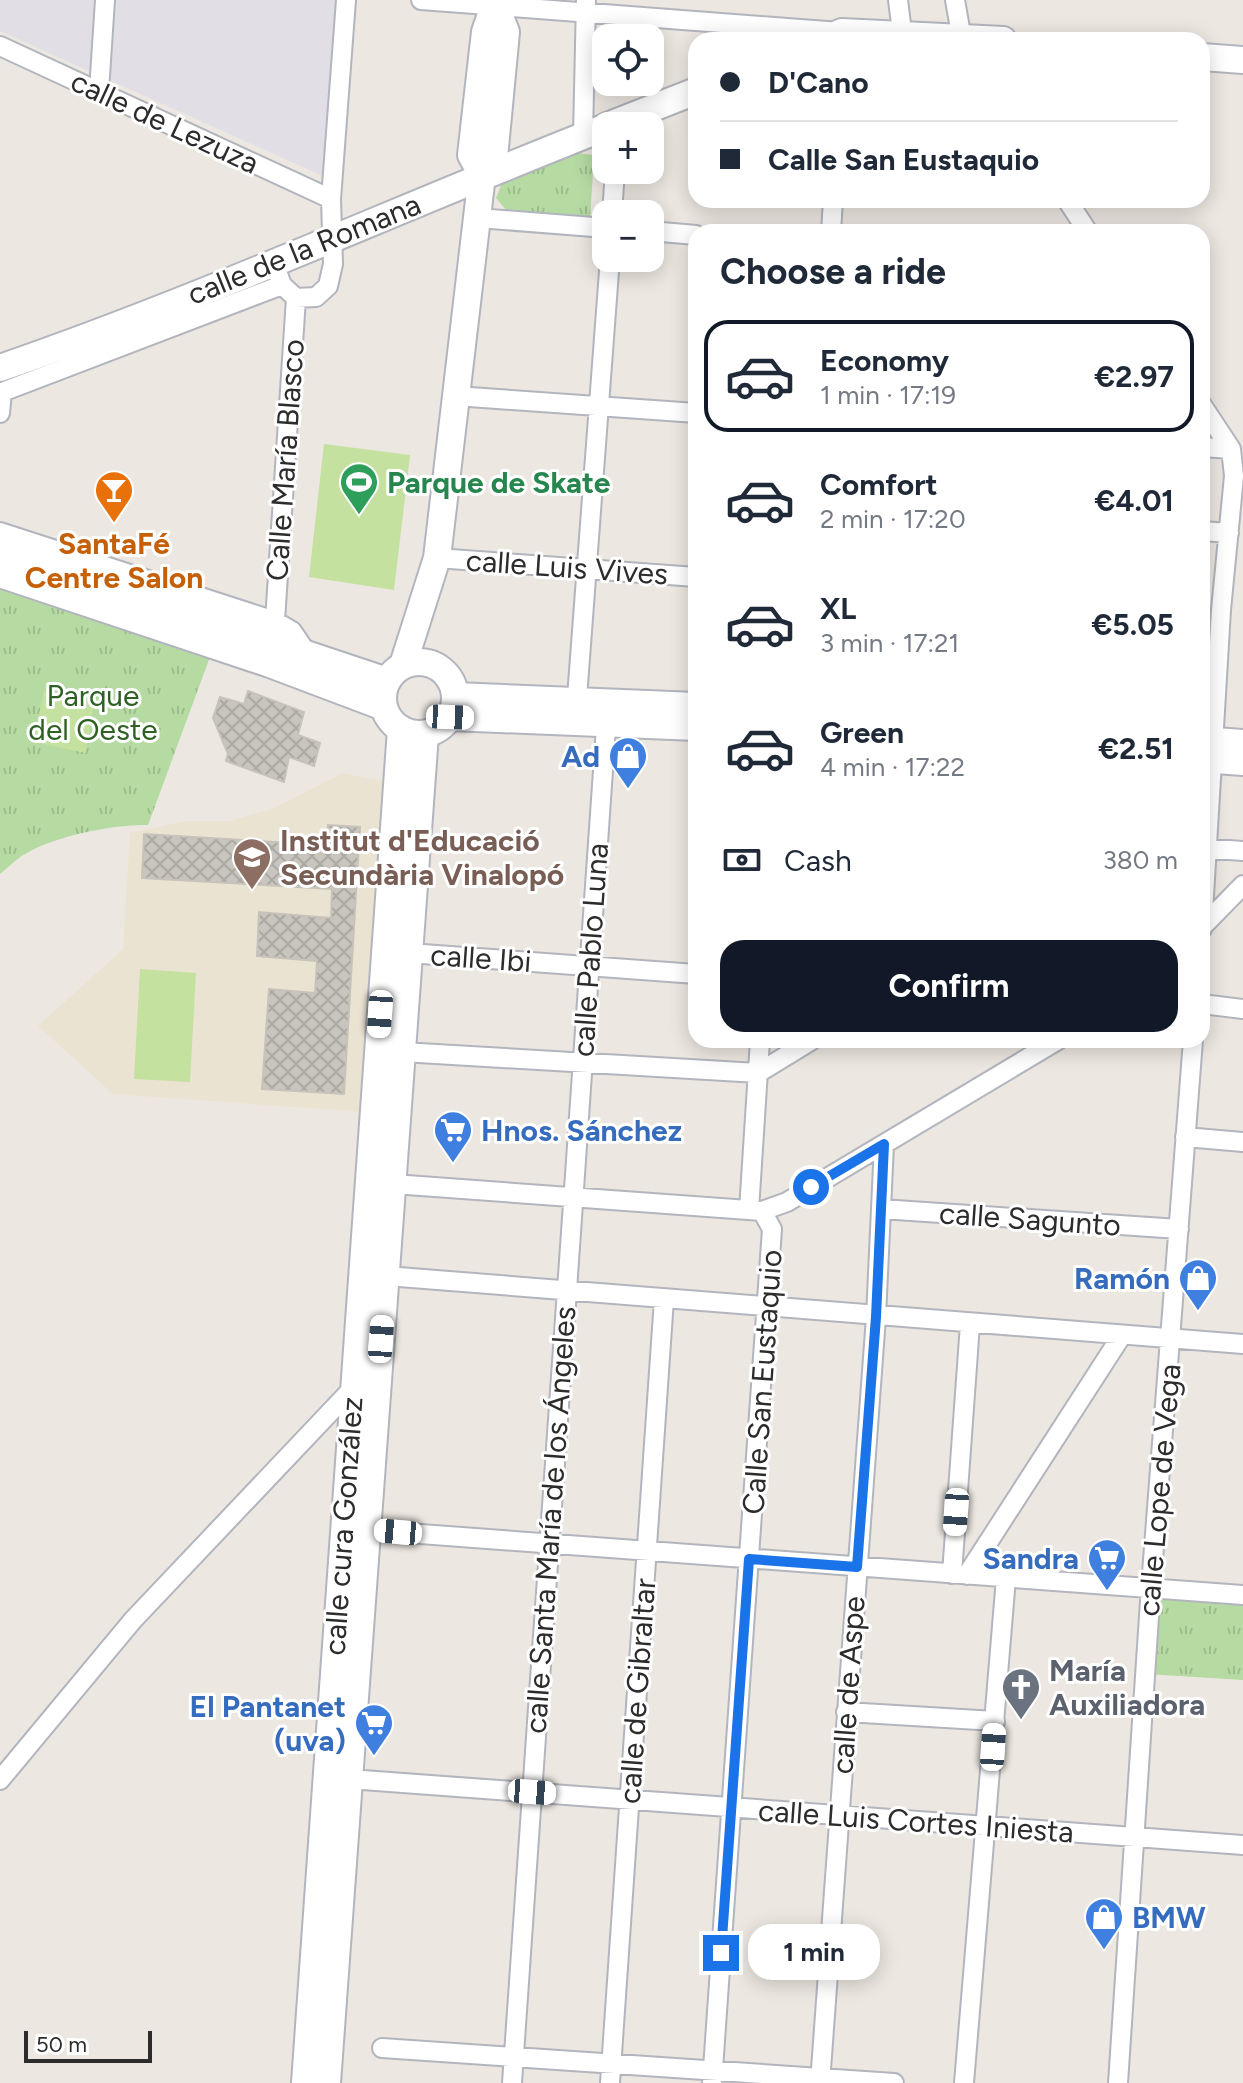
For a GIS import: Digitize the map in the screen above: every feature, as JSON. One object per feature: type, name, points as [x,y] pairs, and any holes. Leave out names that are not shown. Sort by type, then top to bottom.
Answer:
[{"type":"main road","points":[[432,664],[434,568],[482,175],[471,155],[485,32],[496,2]]},
{"type":"main road","points":[[1210,58],[1243,60]]},
{"type":"main road","name":"calle de la Romana","points":[[644,112],[688,94]]},
{"type":"main road","name":"calle de la Romana","points":[[1,383],[284,282],[334,240],[482,175],[592,132]]},
{"type":"main road","points":[[0,552],[391,685],[413,731],[435,731],[453,706],[446,673],[432,664],[413,662],[391,685]]},
{"type":"main road","points":[[391,685],[434,568]]},
{"type":"main road","points":[[0,574],[270,664],[391,685]]},
{"type":"main road","points":[[453,706],[607,713],[688,707]]},
{"type":"main road","points":[[607,713],[688,726]]},
{"type":"main road","name":"calle cura González","points":[[327,2083],[409,953],[413,731]]},
{"type":"main road","name":"calle cura González","points":[[305,2083],[353,1388],[413,731]]},
{"type":"main road","points":[[1210,749],[1243,743]]},
{"type":"main road","points":[[1210,751],[1243,762]]},
{"type":"street","points":[[99,91],[105,0]]},
{"type":"street","points":[[284,282],[316,297],[328,286],[334,240],[331,199],[346,0]]},
{"type":"street","points":[[421,0],[586,6],[796,32]]},
{"type":"street","points":[[898,0],[902,32]]},
{"type":"street","points":[[955,0],[960,32]]},
{"type":"street","points":[[586,6],[604,112]]},
{"type":"street","name":"calle de Lezuza","points":[[0,46],[331,199]]},
{"type":"street","points":[[478,218],[592,227]]},
{"type":"street","points":[[664,232],[688,234]]},
{"type":"street","points":[[576,712],[609,272]]},
{"type":"street","name":"Calle María Blasco","points":[[275,621],[284,282]]},
{"type":"street","points":[[0,413],[1,383]]},
{"type":"street","points":[[455,396],[688,412]]},
{"type":"street","points":[[1210,417],[1231,449],[1234,476],[1229,533],[1211,610],[1210,645]]},
{"type":"street","points":[[1210,448],[1231,449]]},
{"type":"street","points":[[0,532],[275,621],[292,631],[309,656]]},
{"type":"street","points":[[1210,532],[1229,533]]},
{"type":"street","name":"calle Luis Vives","points":[[434,568],[588,569],[688,576]]},
{"type":"street","name":"calle Pablo Luna","points":[[572,1197],[607,713]]},
{"type":"street","points":[[1210,849],[1243,851]]},
{"type":"street","points":[[1210,920],[1243,885]]},
{"type":"street","name":"calle Ibi","points":[[409,953],[688,973]]},
{"type":"street","points":[[1210,1005],[1243,1009]]},
{"type":"street","name":"Calle San Eustaquio","points":[[712,2076],[772,1229],[756,1210],[760,1048]]},
{"type":"street","points":[[402,1052],[758,1073],[799,1048]]},
{"type":"street","points":[[393,1184],[756,1210],[787,1202],[1045,1048]]},
{"type":"street","name":"calle Lope de Vega","points":[[1118,2083],[1151,1586],[1192,1048]]},
{"type":"street","points":[[1185,1137],[1243,1142]]},
{"type":"street","name":"calle de Aspe","points":[[820,2080],[876,1317],[884,1144]]},
{"type":"street","name":"calle Santa María de los Ángeles","points":[[512,2083],[572,1197]]},
{"type":"street","name":"calle Sagunto","points":[[881,1209],[1179,1229]]},
{"type":"street","points":[[386,1276],[1243,1344]]},
{"type":"street","name":"calle de Gibraltar","points":[[610,2083],[664,1299]]},
{"type":"street","points":[[959,1575],[970,1324]]},
{"type":"street","points":[[959,1575],[1122,1335]]},
{"type":"street","points":[[0,1780],[133,1620],[353,1388]]},
{"type":"street","points":[[367,1530],[1243,1595]]},
{"type":"street","points":[[964,2083],[1006,1578]]},
{"type":"street","points":[[846,1712],[995,1721]]},
{"type":"street","name":"calle Luis Cortes Iniesta","points":[[349,1779],[1243,1845]]},
{"type":"street","points":[[382,2048],[611,2063],[712,2076],[894,2083]]},
{"type":"shaded area","points":[[0,0],[337,0],[325,177],[0,31]]},
{"type":"shaded area","name":"Institut d'Educació Secundària Vinalopó","points":[[343,773],[386,782],[363,1112],[113,1094],[38,1026],[123,949],[130,833],[186,821],[230,821],[272,809]]},
{"type":"green space","points":[[577,153],[592,155],[590,220],[506,210],[496,198],[503,180]]},
{"type":"green space","name":"Parque de Skate","points":[[324,444],[410,455],[394,590],[309,577]]},
{"type":"green space","name":"Parque del Oeste","points":[[0,589],[210,657],[148,825],[102,829],[52,842],[22,856],[0,874]]},
{"type":"green space","points":[[44,691],[94,703],[86,753],[33,742]]},
{"type":"green space","points":[[140,969],[196,973],[190,1082],[134,1079]]},
{"type":"green space","points":[[1151,1586],[1243,1595],[1243,1680],[1146,1674]]},
{"type":"building","points":[[248,691],[304,712],[298,735],[320,743],[314,766],[289,757],[284,782],[226,761],[228,754],[213,718],[220,697],[244,704]]},
{"type":"building","points":[[328,825],[360,827],[344,1094],[262,1089],[269,989],[315,993],[317,961],[257,956],[259,912],[331,918],[332,889],[142,878],[144,834],[326,845]]},
{"type":"place","name":"Parque de Skate","points":[[359,516]]},
{"type":"place","name":"SantaFé Centre Salon","points":[[114,524]]},
{"type":"place","name":"Ad","points":[[628,790]]},
{"type":"place","name":"Institut d'Educació Secundària Vinalopó","points":[[252,891]]},
{"type":"place","name":"Hnos. Sánchez","points":[[453,1164]]},
{"type":"place","name":"Ramón","points":[[1198,1312]]},
{"type":"place","name":"Sandra","points":[[1107,1592]]},
{"type":"place","name":"María Auxiliadora","points":[[1021,1721]]},
{"type":"place","name":"El Pantanet (uva)","points":[[374,1757]]},
{"type":"place","name":"BMW","points":[[1104,1951]]},
{"type":"route","points":[[721,1953],[749,1559],[857,1567],[876,1317],[884,1144],[811,1187]]}]
